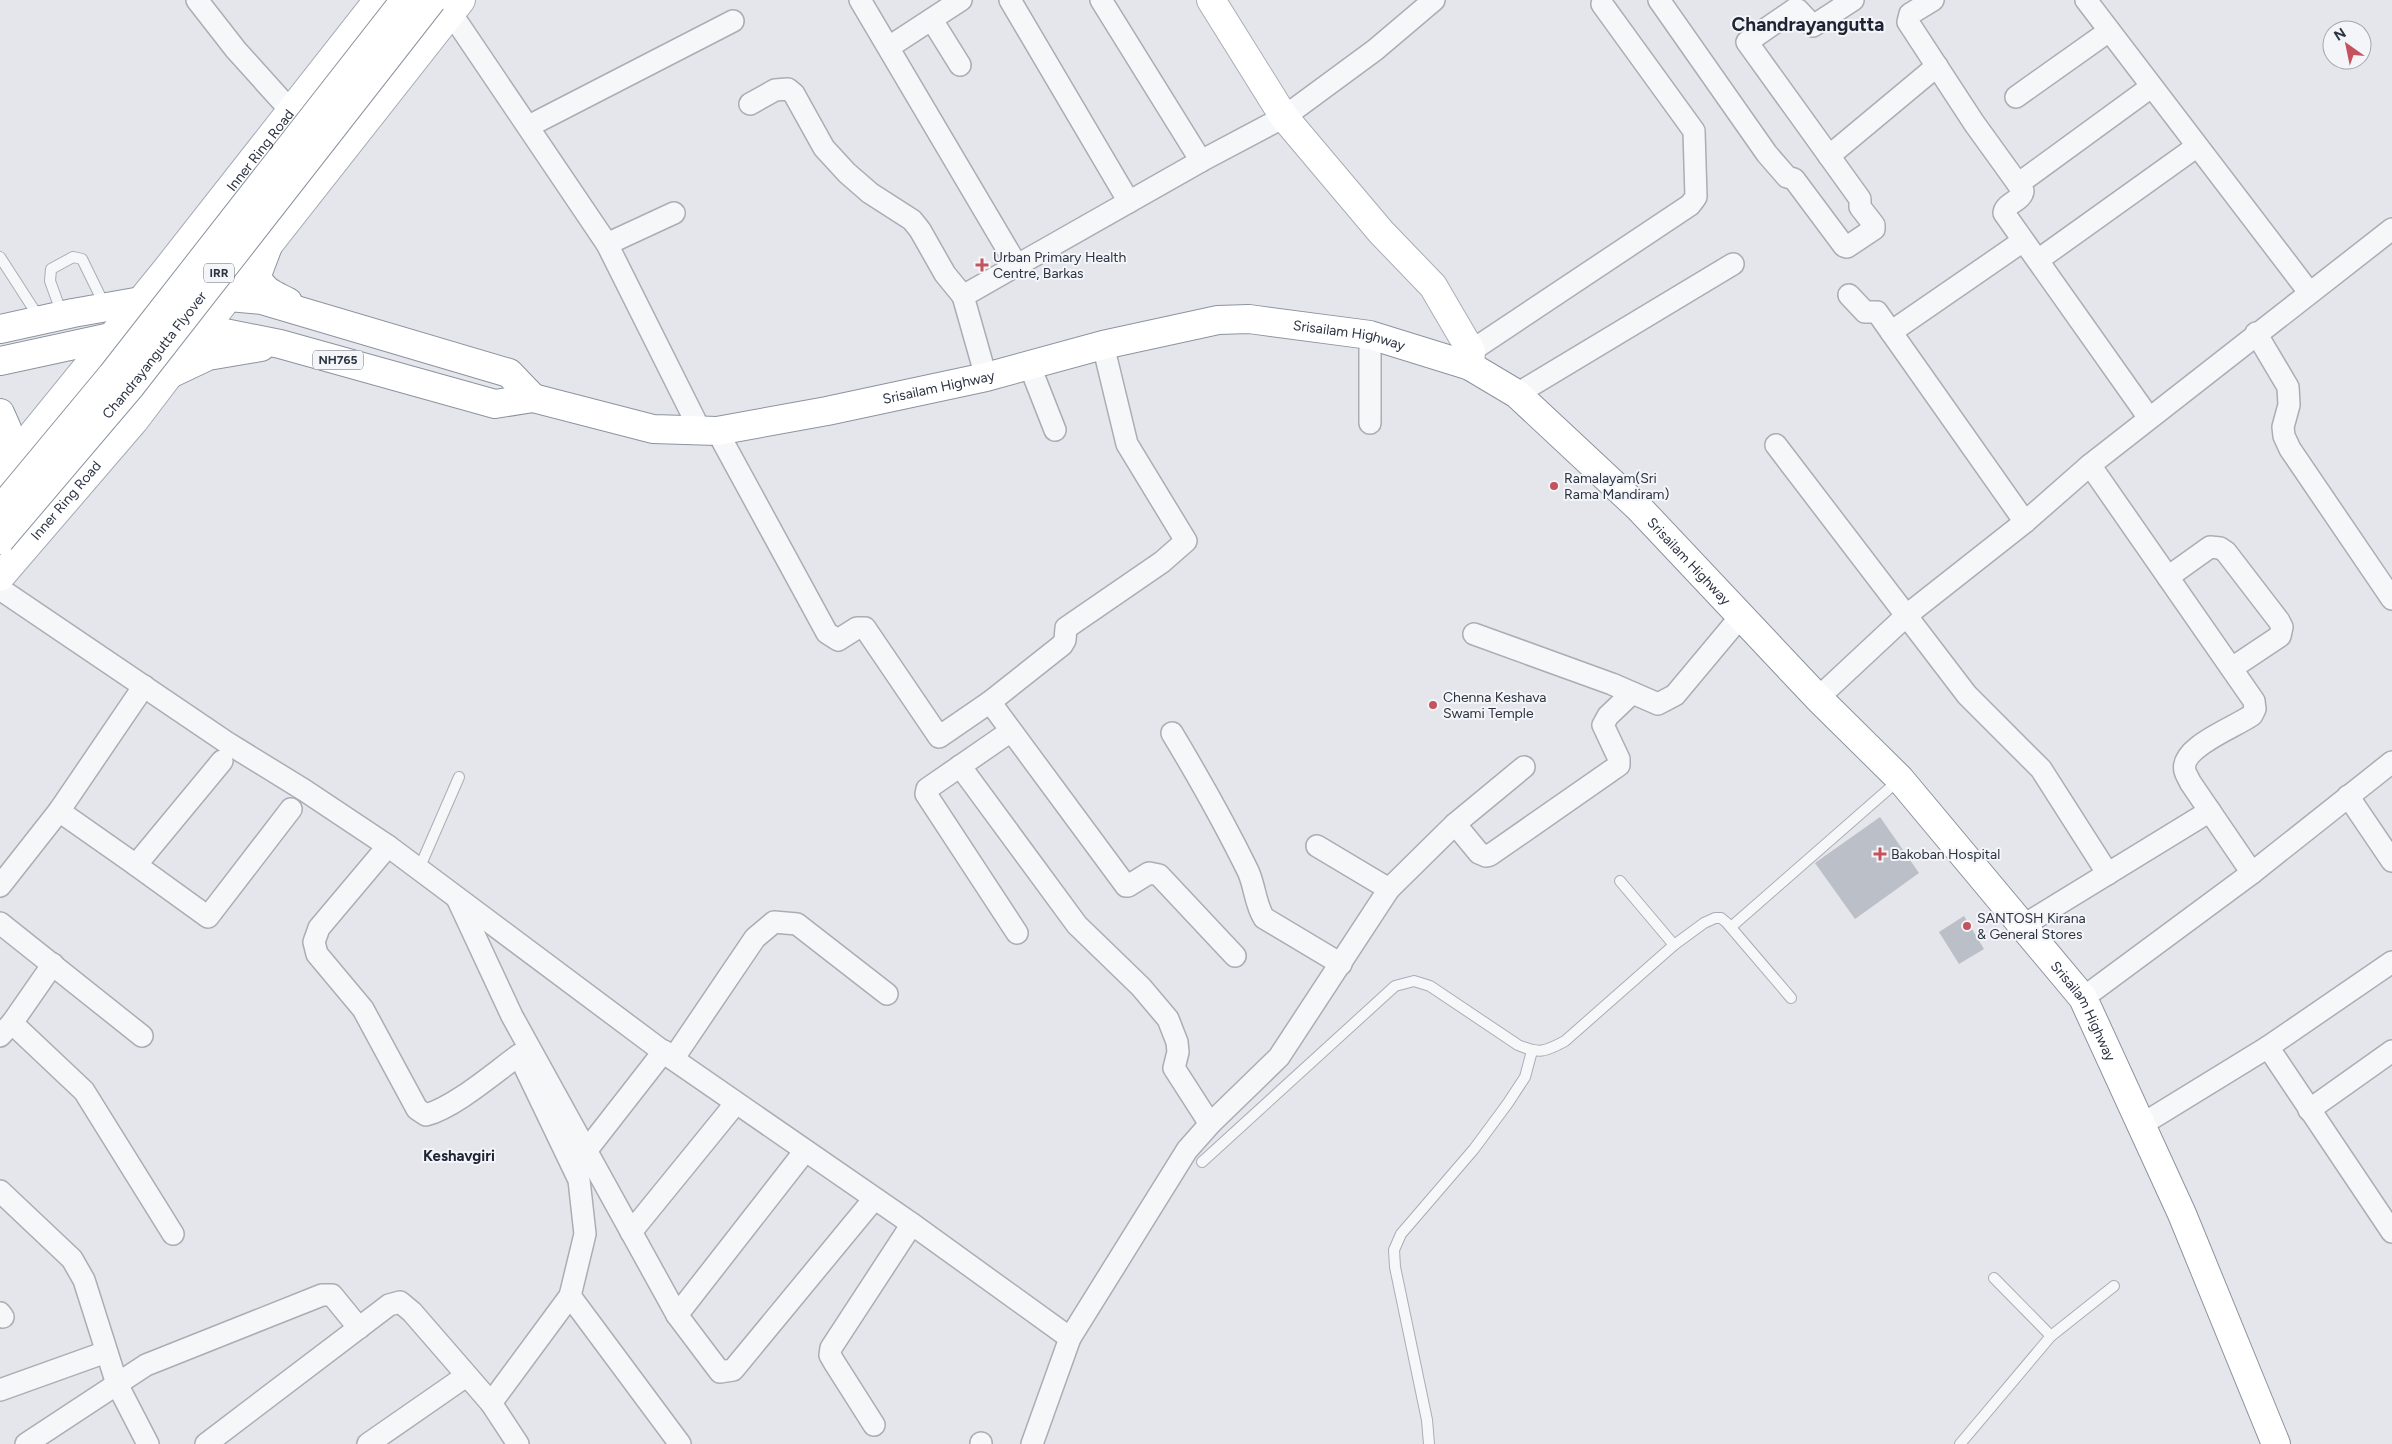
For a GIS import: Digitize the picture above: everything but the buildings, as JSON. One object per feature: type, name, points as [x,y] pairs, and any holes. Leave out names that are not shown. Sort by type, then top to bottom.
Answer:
[{"type":"main road","name":"Inner Ring Road","points":[[111,337],[378,0]]},
{"type":"main road","name":"Chandrayangutta Flyover","points":[[0,510],[112,375],[405,0]]},
{"type":"main road","points":[[1211,0],[1284,117],[1381,232],[1433,286],[1470,358]]},
{"type":"main road","name":"Chandrayangutta Flyover","points":[[0,540],[130,387],[448,4]]},
{"type":"main road","name":"IRR","points":[[205,329],[448,4]]},
{"type":"main road","points":[[268,246],[257,275],[263,287],[288,302],[322,318]]},
{"type":"main road","name":"NH765","points":[[0,329],[141,301],[188,297],[229,297],[262,300],[509,372],[533,398]]},
{"type":"main road","points":[[59,316],[81,313],[87,318],[91,325],[91,333],[79,343]]},
{"type":"main road","name":"Srisailam Highway","points":[[533,398],[653,430],[708,430],[827,411],[986,376],[1103,345],[1218,320],[1249,319],[1370,335],[1470,358],[1517,394],[1638,507],[1818,698],[1900,779],[2024,925],[2083,998],[2182,1214],[2276,1444]]},
{"type":"main road","name":"Inner Ring Road","points":[[0,577],[64,505],[205,329]]},
{"type":"main road","name":"NH765","points":[[0,360],[111,337],[205,329],[280,344],[495,404],[533,398]]},
{"type":"main road","points":[[2,472],[111,337]]},
{"type":"main road","points":[[170,374],[208,356],[280,344]]},
{"type":"main road","points":[[0,413],[8,431],[11,449],[2,472]]},
{"type":"street","points":[[197,0],[236,50],[291,110]]},
{"type":"street","points":[[860,0],[1016,264]]},
{"type":"street","points":[[889,47],[960,0]]},
{"type":"street","points":[[1010,0],[1129,202]]},
{"type":"street","points":[[1100,0],[1200,161]]},
{"type":"street","points":[[963,296],[1016,264],[1200,161],[1284,117],[1375,50],[1434,0]]},
{"type":"street","points":[[1659,0],[1767,154],[1787,177],[1794,180],[1844,246],[1847,247],[1874,229],[1874,225],[1862,210],[1860,199],[1747,42],[1795,10],[1798,10],[1813,26],[1853,0]]},
{"type":"street","points":[[1934,0],[1910,14],[1908,22],[2024,194],[2005,208],[2004,213],[2149,418]]},
{"type":"street","points":[[2086,0],[2196,147],[2309,292]]},
{"type":"street","points":[[448,4],[607,244],[708,430],[827,633],[838,640],[857,628],[865,628],[939,737],[990,702],[1062,645],[1065,640],[1066,628],[1162,562],[1186,541],[1127,444],[1103,345]]},
{"type":"street","points":[[1470,358],[1690,205],[1696,197],[1694,131],[1602,4]]},
{"type":"street","points":[[932,20],[960,64]]},
{"type":"street","points":[[529,126],[733,21]]},
{"type":"street","points":[[2016,97],[2109,31]]},
{"type":"street","points":[[1828,156],[1937,66]]},
{"type":"street","points":[[2018,184],[2151,87]]},
{"type":"street","points":[[750,104],[775,90],[788,89],[794,94],[824,148],[847,173],[870,193],[912,220],[945,274],[963,296],[986,376]]},
{"type":"street","points":[[2038,260],[2196,147]]},
{"type":"street","points":[[607,244],[674,213]]},
{"type":"street","points":[[1818,698],[1907,615],[2025,522],[2090,465],[2256,333],[2392,229]]},
{"type":"street","points":[[1891,332],[2023,241]]},
{"type":"street","points":[[1517,394],[1734,264]]},
{"type":"street","points":[[1849,295],[1865,312],[1877,312],[2025,522]]},
{"type":"street","points":[[2256,333],[2288,388],[2289,405],[2283,426],[2284,436],[2290,449],[2392,599]]},
{"type":"street","points":[[1370,335],[1370,423]]},
{"type":"street","points":[[1029,364],[1055,430]]},
{"type":"street","points":[[1776,445],[1967,694],[2041,769],[2108,874]]},
{"type":"street","points":[[2090,465],[2254,701],[2255,709],[2252,715],[2194,748],[2186,760],[2184,770],[2252,874]]},
{"type":"street","points":[[2168,576],[2210,547],[2220,548],[2226,552],[2279,621],[2282,627],[2280,636],[2232,668]]},
{"type":"street","points":[[0,589],[226,742],[304,790],[388,846],[668,1055],[912,1224],[1070,1338]]},
{"type":"street","points":[[1474,634],[1612,684],[1631,694],[1658,704],[1669,700],[1741,616]]},
{"type":"street","points":[[0,886],[59,811],[144,686]]},
{"type":"street","points":[[1455,824],[1479,852],[1486,856],[1490,855],[1616,768],[1619,765],[1619,759],[1603,725],[1608,716],[1631,694]]},
{"type":"street","points":[[990,702],[1126,886],[1149,874],[1159,875],[1235,956]]},
{"type":"street","points":[[1011,731],[927,789],[926,794],[1017,933]]},
{"type":"street","points":[[1172,733],[1231,837],[1250,876],[1258,907],[1264,918],[1341,964]]},
{"type":"street","points":[[136,865],[222,761]]},
{"type":"street","points":[[2083,998],[2252,874],[2392,762]]},
{"type":"street","points":[[960,766],[1077,925],[1141,988],[1168,1019],[1177,1042],[1178,1052],[1174,1068],[1210,1124]]},
{"type":"street","points":[[1032,1444],[1070,1338],[1186,1150],[1279,1057],[1389,889],[1455,824],[1524,767]]},
{"type":"street","points":[[2348,796],[2390,853]]},
{"type":"street","points":[[59,811],[208,917],[291,808]]},
{"type":"street","points":[[2024,925],[2210,811]]},
{"type":"street","points":[[388,846],[318,928],[314,942],[317,954],[363,1009],[417,1108],[426,1115],[452,1102],[519,1055]]},
{"type":"street","points":[[1317,846],[1389,889]]},
{"type":"street","points":[[456,896],[512,1016],[586,1151],[677,1315],[715,1368],[720,1372],[733,1370],[874,1199]]},
{"type":"street","points":[[586,1151],[668,1055],[755,938],[774,922],[797,924],[887,994]]},
{"type":"street","points":[[0,923],[142,1036]]},
{"type":"street","points":[[2141,1126],[2268,1047],[2392,962]]},
{"type":"street","points":[[53,964],[6,1030],[84,1091],[173,1234]]},
{"type":"street","points":[[491,1404],[570,1296],[585,1234],[579,1180],[519,1055],[512,1016]]},
{"type":"street","points":[[2268,1047],[2392,1232]]},
{"type":"street","points":[[2309,1110],[2392,1051]]},
{"type":"street","points":[[631,1232],[736,1103]]},
{"type":"street","points":[[677,1315],[805,1150]]},
{"type":"street","points":[[0,1191],[72,1259],[84,1280],[117,1384],[148,1444]]},
{"type":"street","points":[[874,1424],[830,1355],[831,1348],[912,1224]]},
{"type":"street","points":[[26,1444],[146,1365],[322,1295],[332,1294],[360,1328]]},
{"type":"street","points":[[570,1296],[680,1444]]},
{"type":"street","points":[[206,1444],[395,1302],[404,1304],[491,1404],[518,1444]]},
{"type":"street","points":[[0,1390],[106,1352]]},
{"type":"street","points":[[368,1444],[466,1376]]},
{"type":"lane","points":[[0,257],[59,316]]},
{"type":"lane","points":[[59,316],[50,281],[51,269],[73,257],[82,259],[106,307]]},
{"type":"lane","points":[[419,869],[458,777]]},
{"type":"lane","points":[[1730,927],[1900,779]]},
{"type":"lane","points":[[1620,882],[1674,945]]},
{"type":"lane","points":[[1202,1162],[1395,986],[1414,982],[1430,986],[1490,1028],[1532,1051],[1547,1051],[1565,1041],[1674,945],[1704,923],[1715,918],[1721,918],[1791,998]]},
{"type":"lane","points":[[1429,1444],[1426,1420],[1401,1299],[1394,1250],[1401,1234],[1474,1149],[1508,1102],[1525,1077],[1532,1051]]},
{"type":"lane","points":[[1994,1278],[2051,1336]]},
{"type":"lane","points":[[1960,1444],[2051,1336],[2114,1286]]},
{"type":"place","name":"Urban Primary Health Centre, Barkas","points":[[982,265]]},
{"type":"place","name":"Ramalayam(Sri Rama Mandiram)","points":[[1554,486]]},
{"type":"place","name":"Chenna Keshava Swami Temple","points":[[1433,705]]},
{"type":"place","name":"Bakoban Hospital","points":[[1880,854]]},
{"type":"place","name":"SANTOSH Kirana & General Stores","points":[[1967,926]]},
{"type":"district","name":"Chandrayangutta","points":[[1808,24]]},
{"type":"district","name":"Keshavgiri","points":[[459,1156]]}]
